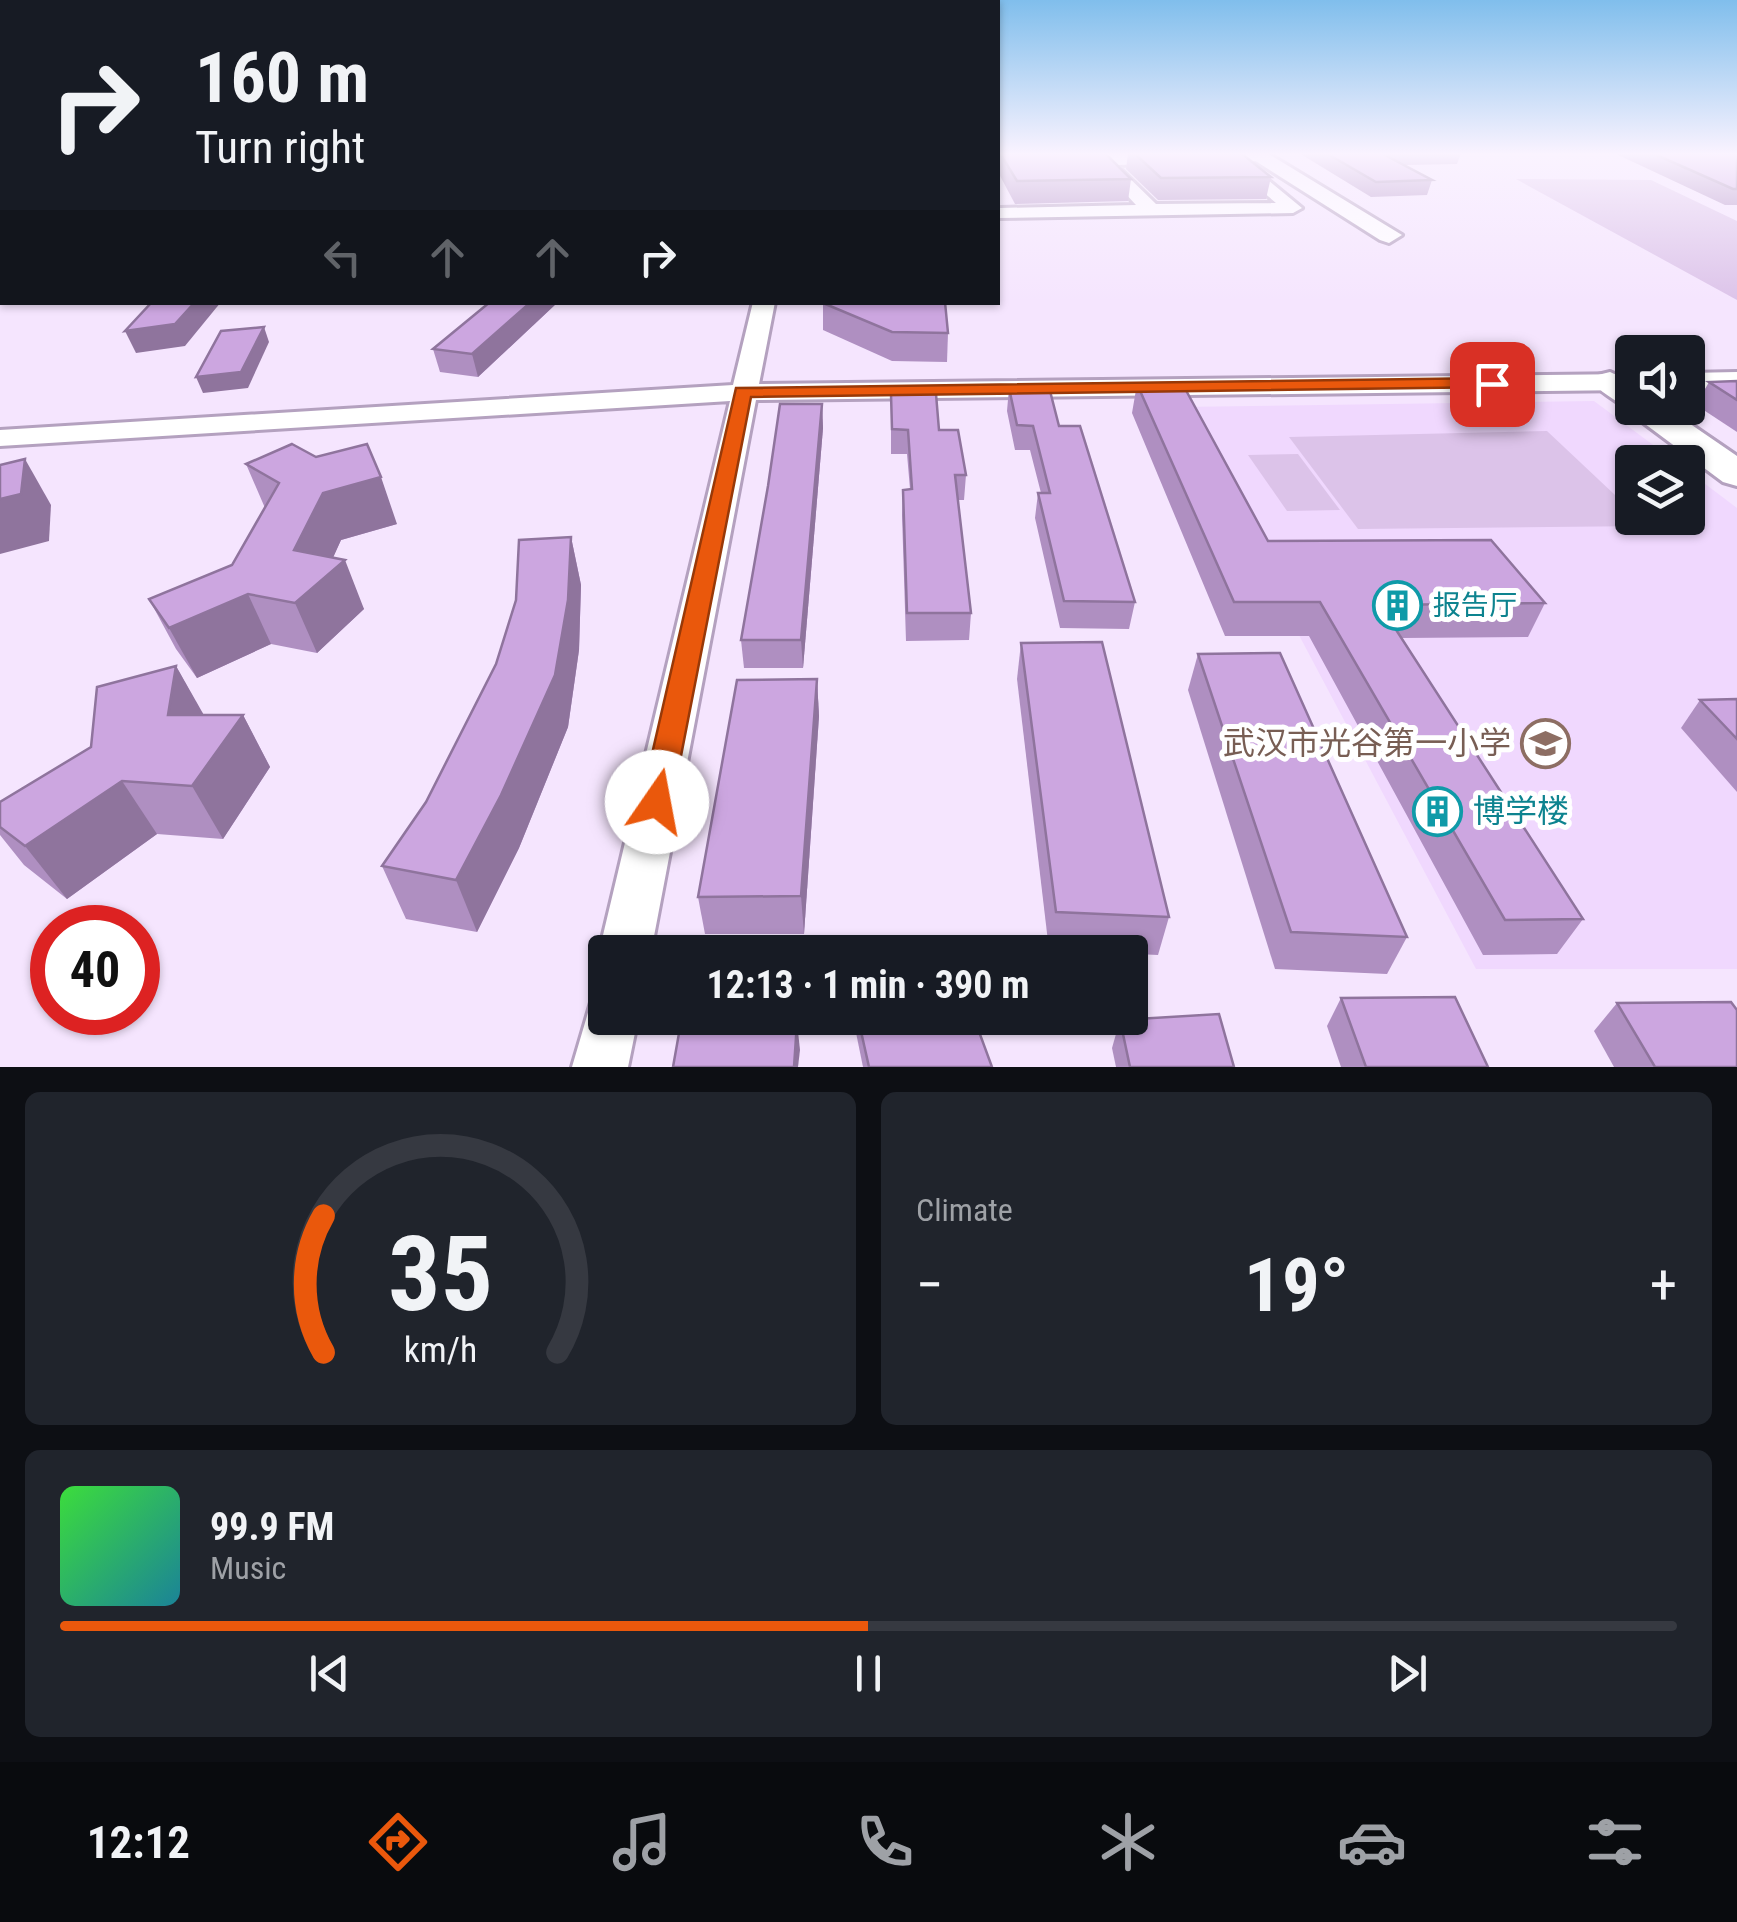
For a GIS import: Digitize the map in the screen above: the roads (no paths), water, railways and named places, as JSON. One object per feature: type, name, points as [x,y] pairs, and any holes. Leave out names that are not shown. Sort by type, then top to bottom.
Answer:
[{"type":"main road","points":[[1331,203],[1388,235]]},
{"type":"main road","points":[[1669,425],[1737,474]]},
{"type":"street","points":[[1144,203],[1151,210]]},
{"type":"street","points":[[1000,211],[1293,208],[1289,203]]},
{"type":"street","points":[[629,935],[763,305]]},
{"type":"street","points":[[1705,381],[1737,380]]},
{"type":"street","points":[[0,438],[740,409],[1615,387]]},
{"type":"street","points":[[600,1067],[607,1035]]},
{"type":"place","name":"报告厅","points":[[1398,605]]},
{"type":"place","name":"武汉市光谷第一小学","points":[[1546,743]]},
{"type":"place","name":"博学楼","points":[[1438,811]]}]
